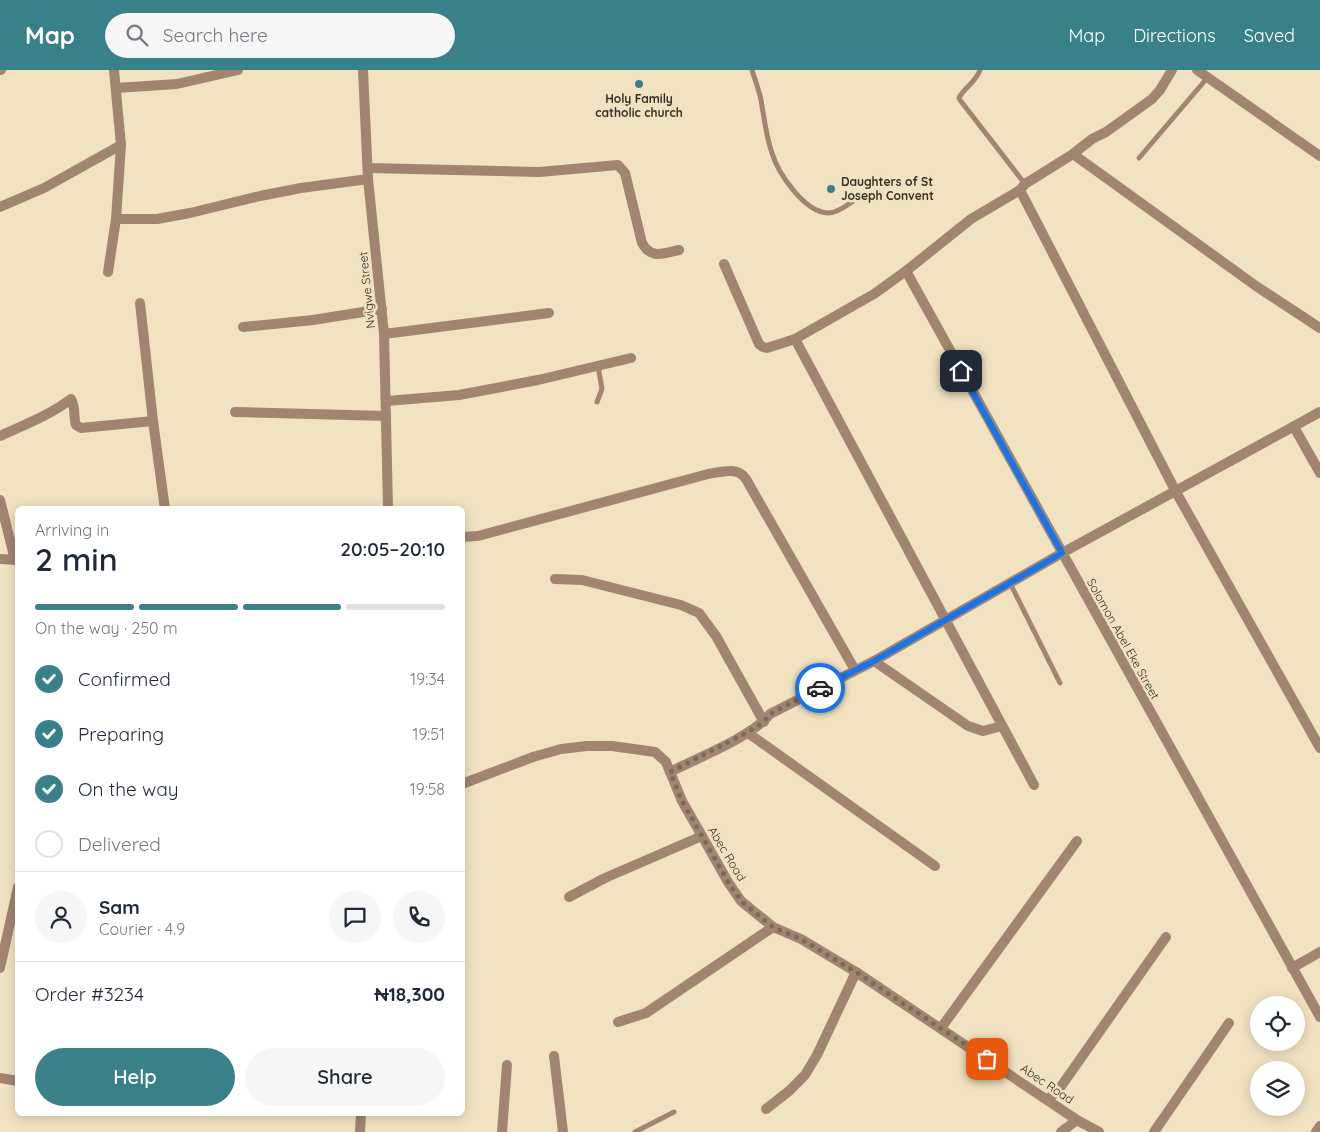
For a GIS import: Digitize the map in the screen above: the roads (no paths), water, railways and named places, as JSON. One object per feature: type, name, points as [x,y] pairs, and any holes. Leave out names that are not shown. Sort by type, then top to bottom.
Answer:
[{"type":"street","points":[[108,272],[116,219],[121,145],[114,70]]},
{"type":"street","points":[[116,88],[176,84],[238,70]]},
{"type":"street","name":"Nvigwe Street","points":[[363,70],[368,179],[384,334],[388,506]]},
{"type":"street","points":[[724,264],[757,341],[761,346],[767,348],[796,339],[874,294],[971,219],[1073,154],[1092,139],[1106,132],[1152,100],[1172,70]]},
{"type":"street","points":[[1197,70],[1210,74],[1320,156]]},
{"type":"street","points":[[0,206],[44,188],[121,145]]},
{"type":"street","points":[[1073,154],[1256,286],[1320,328]]},
{"type":"street","points":[[368,168],[539,172],[618,165],[625,173],[642,243],[647,252],[654,254],[679,250]]},
{"type":"street","points":[[116,219],[157,219],[293,189],[368,179]]},
{"type":"street","points":[[1022,187],[1176,492],[1320,748]]},
{"type":"street","name":"Solomon Abel Eke Street","points":[[906,271],[1320,1017]]},
{"type":"street","points":[[140,303],[152,421],[165,506]]},
{"type":"street","points":[[243,327],[313,320],[382,309]]},
{"type":"street","points":[[384,334],[549,313]]},
{"type":"street","points":[[796,339],[1034,785]]},
{"type":"street","points":[[387,401],[459,395],[538,380],[630,358]]},
{"type":"street","points":[[0,436],[42,417],[71,399],[74,403],[74,420],[76,425],[81,428],[152,421]]},
{"type":"street","points":[[234,412],[386,416]]},
{"type":"street","points":[[670,772],[748,732],[764,722],[770,714],[874,661],[1062,553],[1320,412]]},
{"type":"street","points":[[1294,426],[1320,474]]},
{"type":"street","points":[[465,537],[478,536],[708,474],[739,472],[746,479],[854,670]]},
{"type":"street","points":[[0,500],[15,556]]},
{"type":"street","points":[[0,558],[15,560]]},
{"type":"street","points":[[555,579],[582,580],[681,605],[699,613],[716,636],[764,722]]},
{"type":"street","points":[[874,661],[968,726],[982,731],[1002,726]]},
{"type":"street","points":[[748,732],[935,866]]},
{"type":"street","name":"Abec Road","points":[[465,783],[561,749],[612,746],[655,752],[666,762],[682,801],[728,882],[741,901],[773,927],[801,939],[856,972],[1077,1120],[1099,1132]]},
{"type":"street","points":[[569,897],[605,878],[702,836]]},
{"type":"street","points":[[941,1028],[1077,841]]},
{"type":"street","points":[[0,968],[15,900]]},
{"type":"street","points":[[618,1022],[646,1013],[773,927]]},
{"type":"street","points":[[1048,1100],[1062,1085],[1166,937]]},
{"type":"street","points":[[1292,968],[1320,952]]},
{"type":"street","points":[[766,1109],[789,1091],[805,1075],[817,1055],[856,972]]},
{"type":"street","points":[[1154,1132],[1229,1023]]},
{"type":"street","points":[[554,1056],[563,1132]]},
{"type":"street","points":[[502,1132],[507,1064]]},
{"type":"street","points":[[0,1078],[15,1080]]},
{"type":"street","points":[[360,1132],[361,1116]]},
{"type":"street","points":[[1060,1132],[1077,1120]]},
{"type":"street","points":[[1316,1132],[1320,1126]]},
{"type":"lane","points":[[752,70],[760,97],[771,152],[777,166],[795,192],[808,205],[816,210],[827,213],[834,212],[852,202]]},
{"type":"lane","points":[[980,70],[974,83],[959,98],[1022,187]]},
{"type":"lane","points":[[1139,158],[1210,74]]},
{"type":"lane","points":[[597,402],[602,389],[598,366]]},
{"type":"lane","points":[[1010,583],[1060,683]]},
{"type":"lane","points":[[635,1132],[674,1112]]},
{"type":"place","name":"Holy Family catholic church","points":[[639,84]]},
{"type":"place","name":"Daughters of St Joseph Convent","points":[[831,189]]}]
